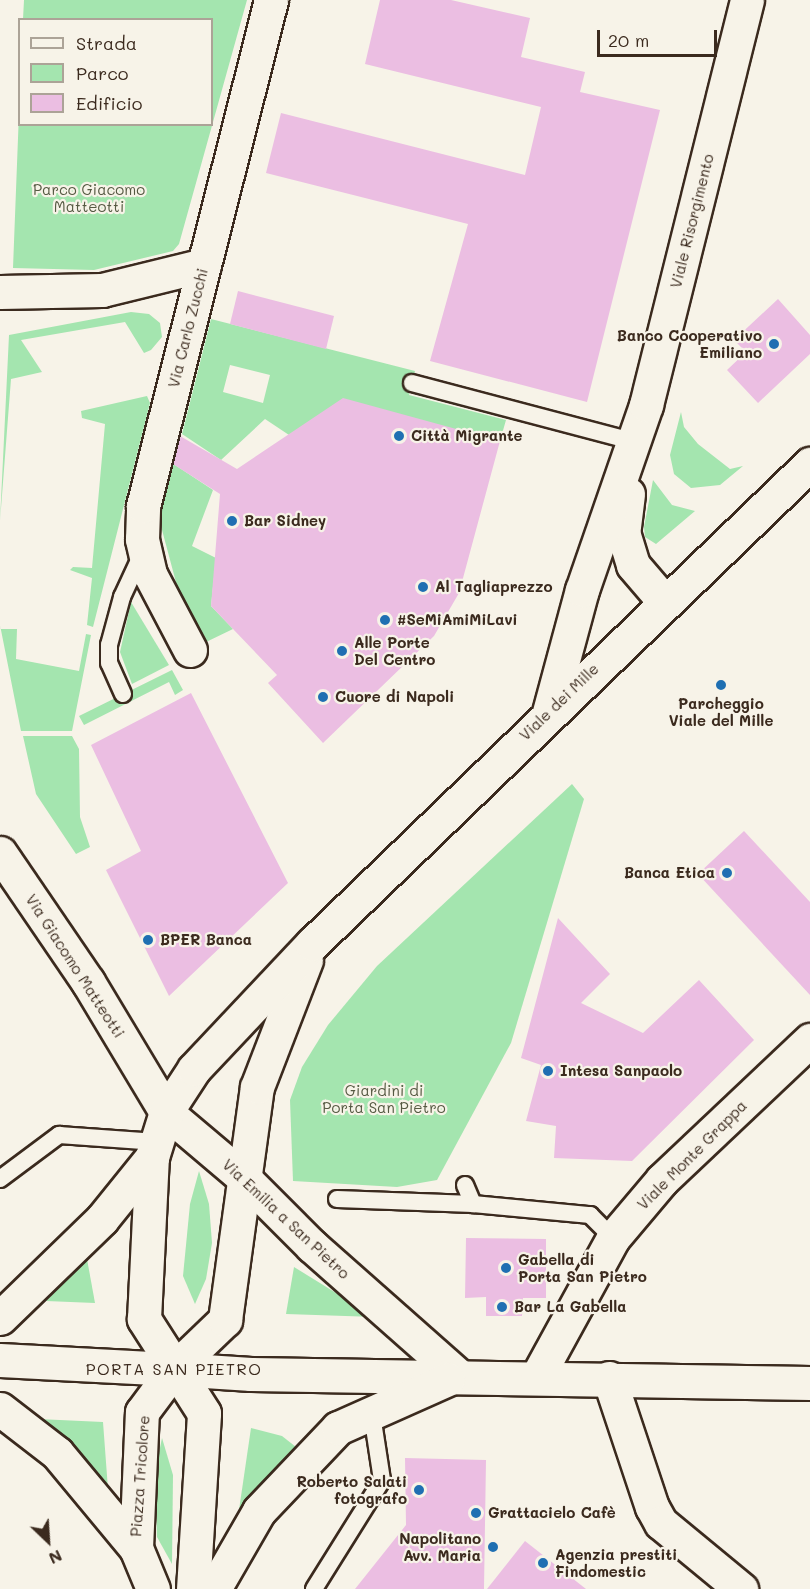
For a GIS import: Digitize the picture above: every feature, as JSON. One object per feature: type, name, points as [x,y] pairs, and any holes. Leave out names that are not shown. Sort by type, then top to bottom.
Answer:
[{"type":"street","name":"Via Carlo Zucchi","points":[[190,650],[155,585],[144,550],[143,506],[271,0]]},
{"type":"street","name":"Viale Risorgimento","points":[[549,712],[582,590],[635,442],[747,0]]},
{"type":"street","points":[[0,292],[117,288],[204,265]]},
{"type":"street","name":"Viale Risorgimento","points":[[635,442],[623,532],[633,565],[664,601]]},
{"type":"street","name":"Viale dei Mille","points":[[158,1137],[194,1069],[312,944],[664,601],[810,464]]},
{"type":"street","name":"Via Giacomo Matteotti","points":[[0,853],[88,982],[158,1137]]},
{"type":"street","name":"Viale dei Mille","points":[[244,1178],[257,1087],[312,944]]},
{"type":"street","name":"Viale Monte Grappa","points":[[537,1377],[613,1238],[662,1180],[810,1040]]},
{"type":"street","points":[[0,1318],[102,1219],[158,1137]]},
{"type":"street","points":[[158,1137],[144,1318],[174,1369],[204,1413],[193,1589]]},
{"type":"street","name":"Via Emilia a San Pietro","points":[[158,1137],[244,1178],[312,1246],[458,1375]]},
{"type":"street","name":"Piazza Tricolore","points":[[143,1575],[142,1412],[174,1369],[225,1320],[244,1178]]},
{"type":"street","points":[[0,1360],[251,1374],[458,1375],[810,1383]]},
{"type":"street","points":[[214,1589],[259,1511],[338,1428],[458,1375]]},
{"type":"street","points":[[609,1378],[652,1507],[661,1523],[741,1589]]},
{"type":"street","points":[[0,1409],[57,1453],[143,1575]]},
{"type":"lane","points":[[412,383],[635,442]]},
{"type":"lane","points":[[123,694],[109,663],[109,645],[122,597],[144,550]]},
{"type":"lane","points":[[0,1179],[59,1135],[158,1137]]},
{"type":"lane","points":[[465,1185],[473,1204]]},
{"type":"lane","points":[[337,1199],[473,1204],[590,1215],[613,1238]]},
{"type":"lane","points":[[314,1589],[382,1480],[374,1428],[364,1416]]},
{"type":"green space","name":"Parco Giacomo Matteotti","points":[[24,0],[247,0],[213,122],[213,18],[23,18]]},
{"type":"green space","name":"Parco Giacomo Matteotti","points":[[18,126],[212,126],[179,244],[173,251],[94,270],[13,268]]},
{"type":"green space","points":[[131,312],[149,314],[160,323],[162,337],[151,350],[144,353],[125,322],[21,340],[42,372],[11,379],[0,521],[9,335]]},
{"type":"green space","points":[[211,319],[415,371],[409,395],[506,420],[500,441],[289,435],[265,419],[221,460],[182,434]],"holes":[[[230,365],[270,375],[263,403],[223,392]]]},
{"type":"green space","points":[[147,396],[150,403],[93,627],[87,625],[92,578],[70,570],[73,567],[92,568],[105,424],[82,418],[81,411]]},
{"type":"green space","points":[[681,412],[684,427],[698,444],[730,469],[743,466],[720,485],[691,488],[674,474],[670,455]]},
{"type":"green space","points":[[172,463],[213,490],[192,546],[216,558],[211,606],[233,629],[204,643],[177,586],[158,515]]},
{"type":"green space","points":[[653,480],[672,505],[695,511],[656,544],[645,537],[644,527]]},
{"type":"green space","points":[[131,602],[169,665],[132,684],[120,652]]},
{"type":"green space","points":[[0,625],[1,629],[17,629],[16,659],[79,671],[86,634],[91,635],[72,731],[21,731]]},
{"type":"green space","points":[[172,670],[183,690],[175,695],[169,682],[84,725],[79,716]]},
{"type":"green space","points":[[23,736],[72,736],[79,749],[80,817],[90,847],[76,854],[36,794]]},
{"type":"green space","name":"Giardini di Porta San Pietro","points":[[572,784],[584,799],[511,1043],[437,1180],[397,1187],[293,1181],[290,1100],[302,1067],[328,1025],[377,966]]},
{"type":"green space","points":[[199,1171],[209,1204],[212,1243],[206,1279],[195,1304],[183,1276],[190,1204]]},
{"type":"green space","points":[[87,1259],[95,1303],[46,1301]]},
{"type":"green space","points":[[294,1267],[375,1317],[286,1314]]},
{"type":"green space","points":[[38,1419],[103,1422],[108,1489],[76,1448]]},
{"type":"green space","points":[[251,1428],[282,1436],[296,1447],[239,1510]]},
{"type":"green space","points":[[162,1438],[173,1475],[172,1564],[157,1537],[155,1473]]},
{"type":"building","points":[[380,0],[451,0],[530,18],[521,57],[585,72],[580,92],[660,110],[587,402],[430,361],[468,224],[266,173],[281,113],[525,175],[541,107],[365,64]]},
{"type":"building","points":[[238,291],[334,316],[326,349],[230,324]]},
{"type":"building","points":[[778,299],[810,335],[810,354],[758,403],[727,370],[746,352],[734,340]]},
{"type":"building","points":[[343,398],[500,441],[459,593],[434,636],[323,743],[268,683],[277,675],[211,606],[220,494],[173,464],[180,436],[237,469]]},
{"type":"building","points":[[191,693],[288,883],[169,996],[106,870],[141,851],[91,745]]},
{"type":"building","points":[[744,831],[810,902],[810,995],[698,874]]},
{"type":"building","points":[[558,918],[610,974],[581,1003],[643,1033],[699,980],[754,1040],[632,1161],[554,1158],[556,1126],[526,1121],[541,1065],[521,1058]]},
{"type":"building","name":"Gabella di Porta San Pietro","points":[[466,1238],[546,1239],[546,1298],[523,1298],[522,1316],[486,1316],[486,1297],[465,1298]]},
{"type":"building","points":[[405,1458],[486,1460],[484,1589],[355,1589],[406,1525]]},
{"type":"building","points":[[525,1541],[586,1589],[487,1589]]},
{"type":"place","name":"Banco Cooperativo Emiliano","points":[[774,344]]},
{"type":"place","name":"Città Migrante","points":[[399,436]]},
{"type":"place","name":"Bar Sidney","points":[[232,521]]},
{"type":"place","name":"Al Tagliaprezzo","points":[[423,587]]},
{"type":"place","name":"#SeMiAmiMiLavi","points":[[385,620]]},
{"type":"place","name":"Alle Porte Del Centro","points":[[342,651]]},
{"type":"place","name":"Parcheggio Viale del Mille","points":[[721,685]]},
{"type":"place","name":"Cuore di Napoli","points":[[323,697]]},
{"type":"place","name":"Banca Etica","points":[[727,873]]},
{"type":"place","name":"BPER Banca","points":[[148,940]]},
{"type":"place","name":"Intesa Sanpaolo","points":[[548,1071]]},
{"type":"place","name":"Gabella di Porta San Pietro","points":[[506,1268]]},
{"type":"place","name":"Bar La Gabella","points":[[502,1307]]},
{"type":"place","name":"Roberto Salati fotografo","points":[[419,1490]]},
{"type":"place","name":"Grattacielo Cafè","points":[[476,1513]]},
{"type":"place","name":"Napolitano Avv. Maria","points":[[493,1547]]},
{"type":"place","name":"Agenzia prestiti Findomestic","points":[[543,1563]]},
{"type":"district","name":"PORTA SAN PIETRO","points":[[174,1369]]}]
